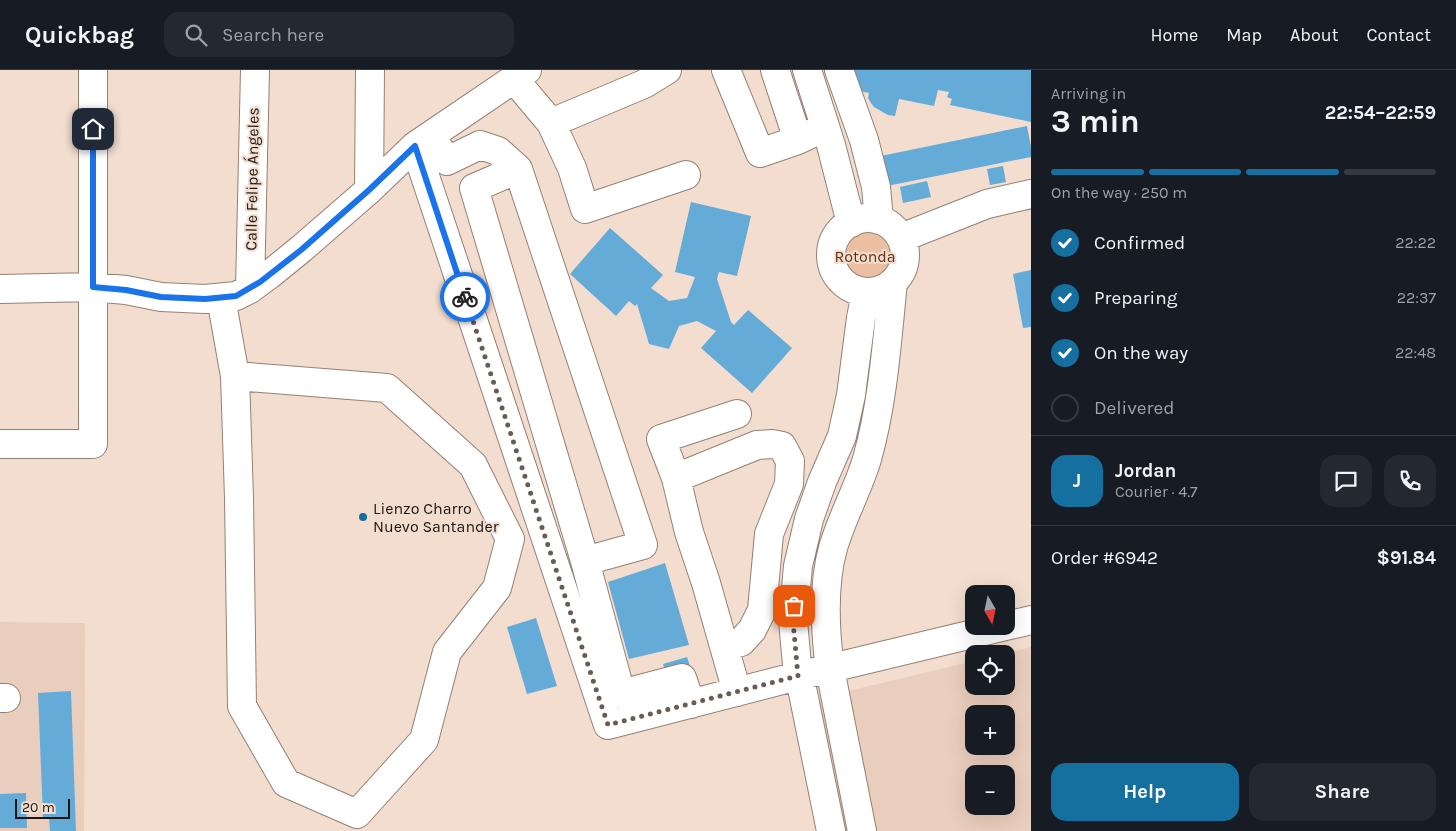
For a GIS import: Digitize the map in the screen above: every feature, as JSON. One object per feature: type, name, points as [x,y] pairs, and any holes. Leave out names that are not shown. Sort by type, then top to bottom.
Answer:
[{"type":"street","points":[[0,444],[93,444],[93,70]]},
{"type":"street","name":"Calle Felipe Ángeles","points":[[250,289],[255,70]]},
{"type":"street","points":[[369,190],[370,70]]},
{"type":"street","points":[[551,123],[644,84],[667,70]]},
{"type":"street","points":[[726,70],[760,153],[798,140],[825,127]]},
{"type":"street","points":[[775,70],[798,140]]},
{"type":"street","points":[[807,70],[825,127],[851,223]]},
{"type":"street","points":[[839,70],[864,140],[876,187],[879,220]]},
{"type":"street","points":[[0,289],[93,287],[126,290],[161,297],[221,298],[236,296],[250,289],[301,250],[423,141],[521,74],[551,123],[572,168],[585,209],[686,175]]},
{"type":"street","points":[[423,141],[447,161],[480,145],[498,151],[518,169],[643,545],[585,561]]},
{"type":"street","points":[[423,141],[608,725],[968,635]]},
{"type":"street","points":[[518,169],[474,188],[585,561],[621,694],[682,678],[691,704]]},
{"type":"street","points":[[900,238],[987,204],[1031,194]]},
{"type":"street","points":[[870,218],[879,220],[895,230],[900,238],[904,247],[905,257],[903,266],[899,275],[885,288],[866,292],[857,290],[840,280],[835,272],[831,254],[833,244],[843,228],[851,223],[860,219],[870,218]]},
{"type":"street","points":[[862,831],[830,668],[827,640],[827,576],[833,548],[867,458],[881,392],[893,282]]},
{"type":"street","points":[[831,831],[798,676],[793,621],[798,566],[809,520],[822,482],[842,436],[851,395],[853,368],[866,292]]},
{"type":"street","points":[[221,298],[235,376],[242,706],[286,784],[357,814],[424,740],[447,652],[497,588],[510,539],[473,465],[387,388],[235,376]]},
{"type":"street","points":[[737,414],[661,439],[676,478],[689,532],[737,692]]},
{"type":"street","points":[[676,478],[757,445],[772,444],[782,446],[790,461],[789,484],[769,534],[762,610],[752,630],[741,642],[724,646]]},
{"type":"street","points":[[1015,624],[1031,620]]},
{"type":"shaded area","points":[[0,622],[85,623],[84,831],[0,831]]},
{"type":"shaded area","points":[[1031,647],[1031,831],[831,831],[798,703],[965,663],[965,695],[1015,695],[1015,651]]},
{"type":"green space","name":"Rotonda","points":[[865,225],[877,227],[887,234],[894,244],[896,256],[894,268],[887,278],[877,285],[865,287],[853,285],[843,278],[836,268],[834,256],[836,244],[843,234],[853,227]]},
{"type":"building","points":[[849,70],[1031,70],[1031,122],[950,105],[952,99],[947,97],[949,92],[938,90],[934,106],[899,99],[895,116],[888,115],[874,107],[868,98],[869,93],[860,91]]},
{"type":"building","points":[[1027,126],[1031,157],[887,186],[881,156]]},
{"type":"building","points":[[1003,166],[1006,182],[990,185],[987,169]]},
{"type":"building","points":[[927,181],[931,197],[903,203],[900,187]]},
{"type":"building","points":[[691,202],[751,216],[737,276],[719,272],[717,279],[731,322],[734,325],[748,310],[792,348],[752,393],[701,348],[716,331],[697,321],[679,326],[669,349],[649,344],[637,304],[635,306],[629,301],[616,316],[570,274],[610,228],[663,275],[651,288],[669,301],[687,298],[695,277],[675,272]]},
{"type":"building","points":[[1031,270],[1031,327],[1023,328],[1013,274]]},
{"type":"building","points":[[665,563],[689,645],[629,659],[608,582]]},
{"type":"building","points":[[536,618],[557,686],[527,694],[507,627]]},
{"type":"building","points":[[687,657],[691,669],[667,676],[663,664]]},
{"type":"building","points":[[71,691],[76,831],[50,831],[49,818],[43,818],[38,693]]},
{"type":"building","points":[[26,793],[27,828],[0,828],[0,794]]},
{"type":"way so far","points":[[465,297],[608,725],[798,676],[793,621],[794,606]]},
{"type":"place","name":"Lienzo Charro Nuevo Santander","points":[[363,517]]},
{"type":"route","points":[[93,129],[93,287],[126,290],[161,297],[205,299],[236,296],[260,282],[301,250],[369,190],[415,146],[465,297]]}]
